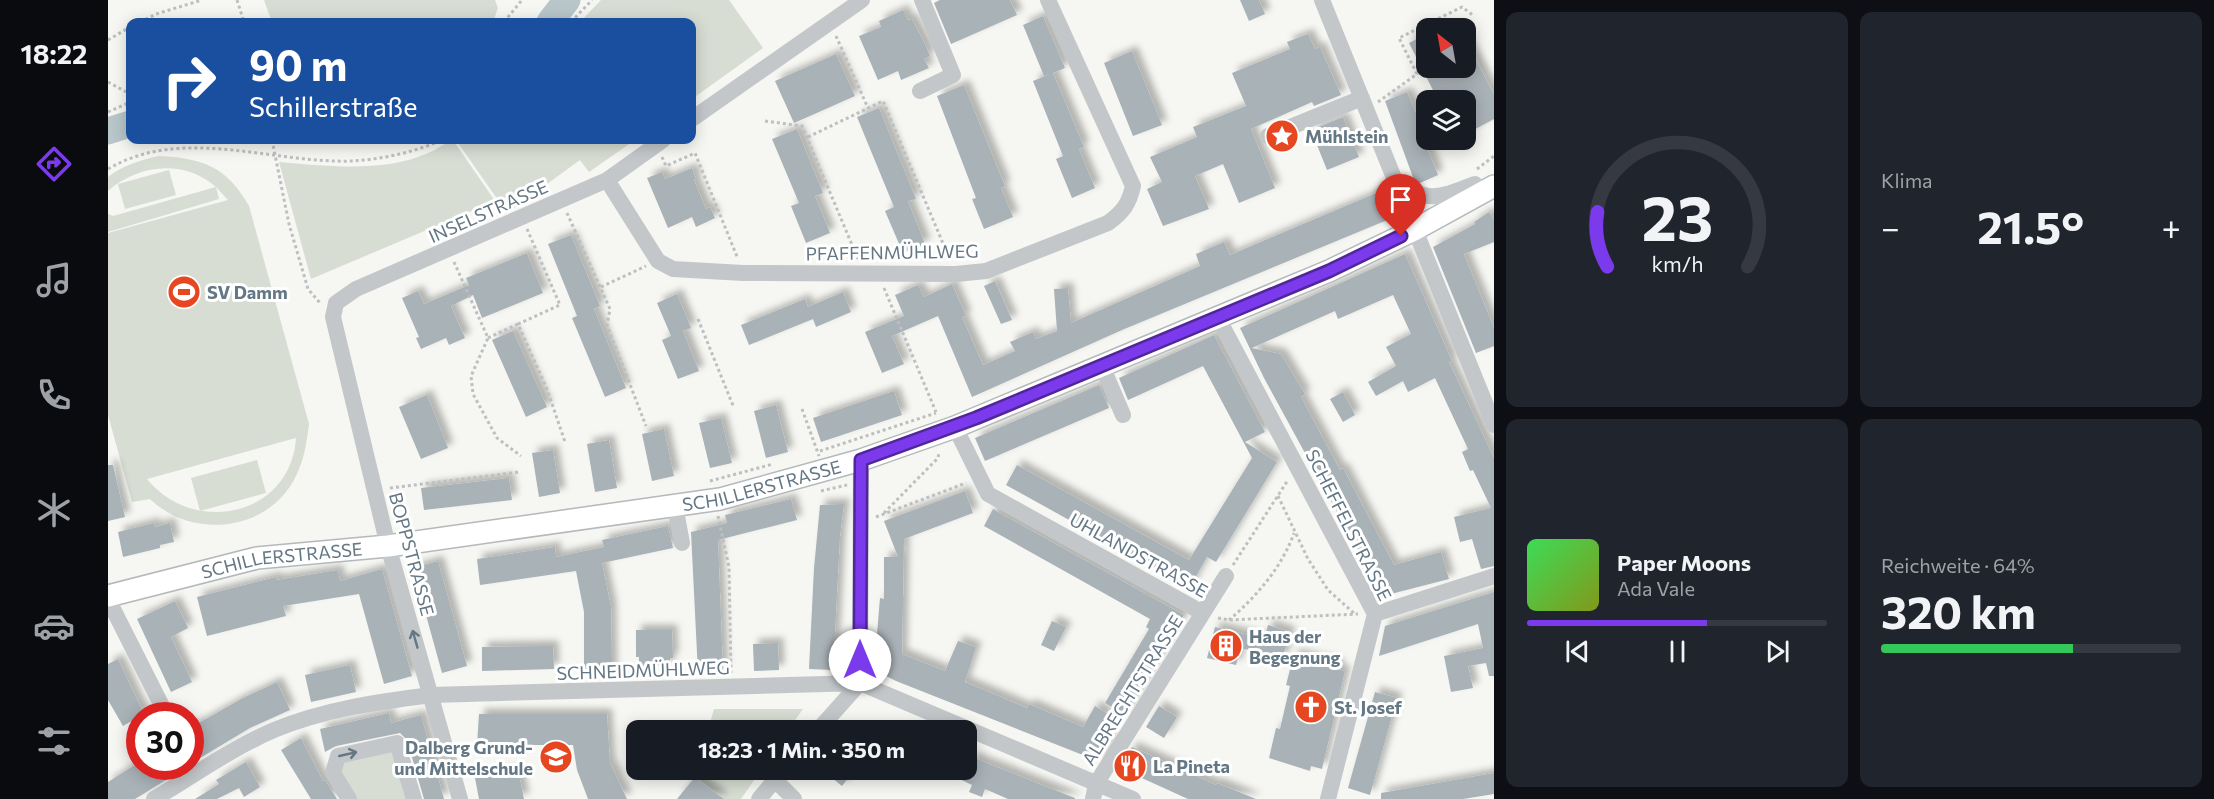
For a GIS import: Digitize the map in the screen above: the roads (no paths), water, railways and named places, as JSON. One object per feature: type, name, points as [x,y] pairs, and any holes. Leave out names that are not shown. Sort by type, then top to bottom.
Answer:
[{"type":"main road","name":"SCHILLERSTRASSE","points":[[108,597],[257,558],[388,546],[675,506],[712,491],[820,461],[861,460],[943,423],[1102,366],[1329,271],[1414,230],[1485,185],[1494,171]]},
{"type":"street","points":[[696,116],[862,0]]},
{"type":"street","points":[[920,91],[954,75],[922,0]]},
{"type":"street","name":"PFAFFENMÜHLWEG","points":[[607,180],[658,261],[673,269],[743,273],[956,274],[986,271],[1108,223],[1123,213],[1130,201],[1133,186],[1048,0]]},
{"type":"street","points":[[1322,0],[1494,425]]},
{"type":"street","points":[[1268,135],[1365,104]]},
{"type":"street","name":"INSELSTRASSE","points":[[333,317],[336,303],[356,289],[607,180],[657,144]]},
{"type":"street","points":[[1394,179],[1413,193],[1439,198],[1485,185]]},
{"type":"street","name":"BOPPSTRASSE","points":[[333,317],[388,546],[460,799]]},
{"type":"street","name":"SCHEFFELSTRASSE","points":[[1218,318],[1375,614],[1328,799]]},
{"type":"street","points":[[1102,366],[1123,415]]},
{"type":"street","name":"UHLANDSTRASSE","points":[[943,423],[980,478],[988,494],[1203,613]]},
{"type":"street","points":[[827,720],[860,683],[861,460]]},
{"type":"street","points":[[675,506],[682,543]]},
{"type":"street","name":"ALBRECHTSTRASSE","points":[[1095,792],[1226,576]]},
{"type":"street","points":[[1375,614],[1494,576]]},
{"type":"street","points":[[108,597],[160,702]]},
{"type":"street","name":"SCHNEIDMÜHLWEG","points":[[204,764],[273,731],[302,720],[363,704],[431,695],[860,683],[1095,792],[1133,799]]},
{"type":"street","points":[[349,799],[333,773],[338,756],[398,743],[414,799]]},
{"type":"street","name":"SCHNEIDMÜHLWEG","points":[[154,799],[177,780]]},
{"type":"street","points":[[759,799],[774,780]]},
{"type":"street","points":[[783,780],[794,799]]},
{"type":"waterway","points":[[553,18],[567,0]]},
{"type":"waterway","points":[[108,131],[126,125]]},
{"type":"place","name":"Mühlstein","points":[[1282,136]]},
{"type":"place","name":"SV Damm","points":[[184,292]]},
{"type":"place","name":"Haus der Begegnung","points":[[1226,646]]},
{"type":"place","name":"St. Josef","points":[[1311,707]]},
{"type":"place","name":"Dalberg Grund- und Mittelschule","points":[[556,757]]},
{"type":"place","name":"La Pineta","points":[[1130,766]]}]
